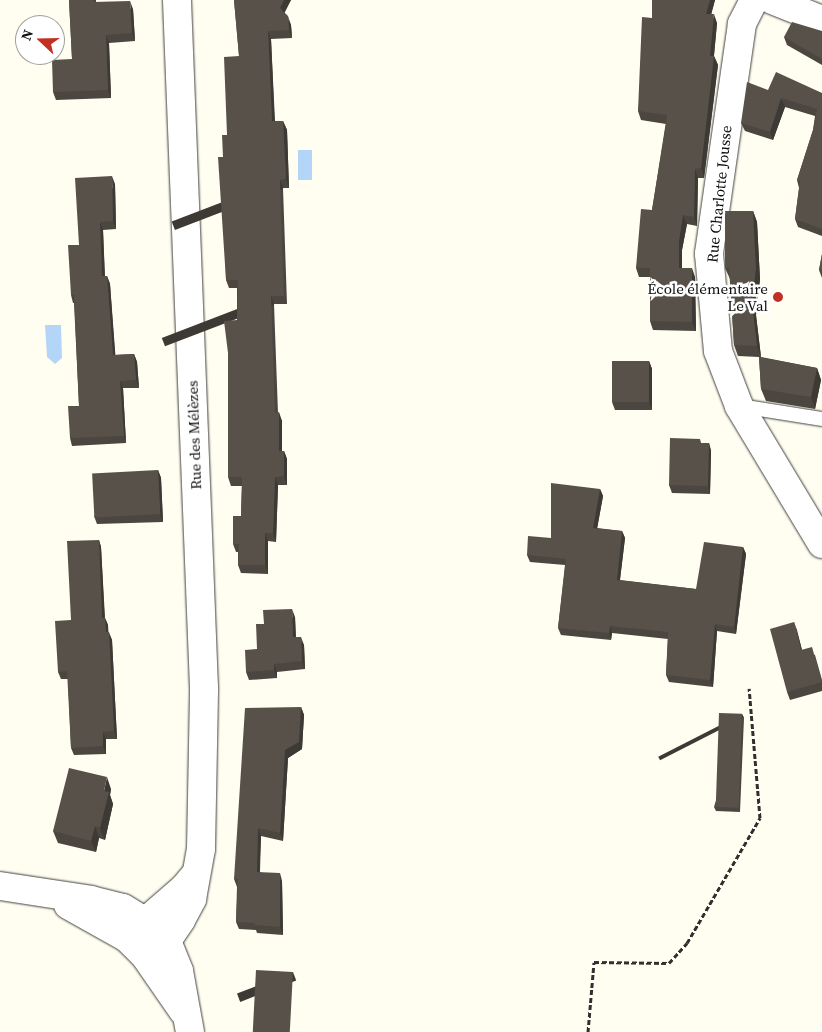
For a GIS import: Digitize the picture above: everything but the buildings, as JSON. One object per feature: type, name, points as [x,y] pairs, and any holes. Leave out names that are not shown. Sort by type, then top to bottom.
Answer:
[{"type":"street","name":"Rue des Mélèzes","points":[[167,941],[192,899],[198,870],[204,688],[177,0]]},
{"type":"street","name":"Rue Charlotte Jousse","points":[[754,0],[742,24],[709,254],[718,351],[739,406],[822,544]]},
{"type":"street","points":[[772,0],[822,20]]},
{"type":"street","points":[[139,938],[198,870]]},
{"type":"street","points":[[0,886],[48,896],[90,900],[123,908],[187,1023]]},
{"type":"street","points":[[139,938],[167,941],[179,971],[187,1023]]},
{"type":"lane","points":[[739,406],[822,419]]},
{"type":"path","points":[[588,1032],[594,962],[669,963],[687,943],[760,818],[749,688]]},
{"type":"water","points":[[298,150],[312,150],[312,180],[298,180]]},
{"type":"water","points":[[45,325],[61,325],[62,358],[55,364],[47,357]]},
{"type":"place","name":"École élémentaire Le Val","points":[[778,297]]}]
